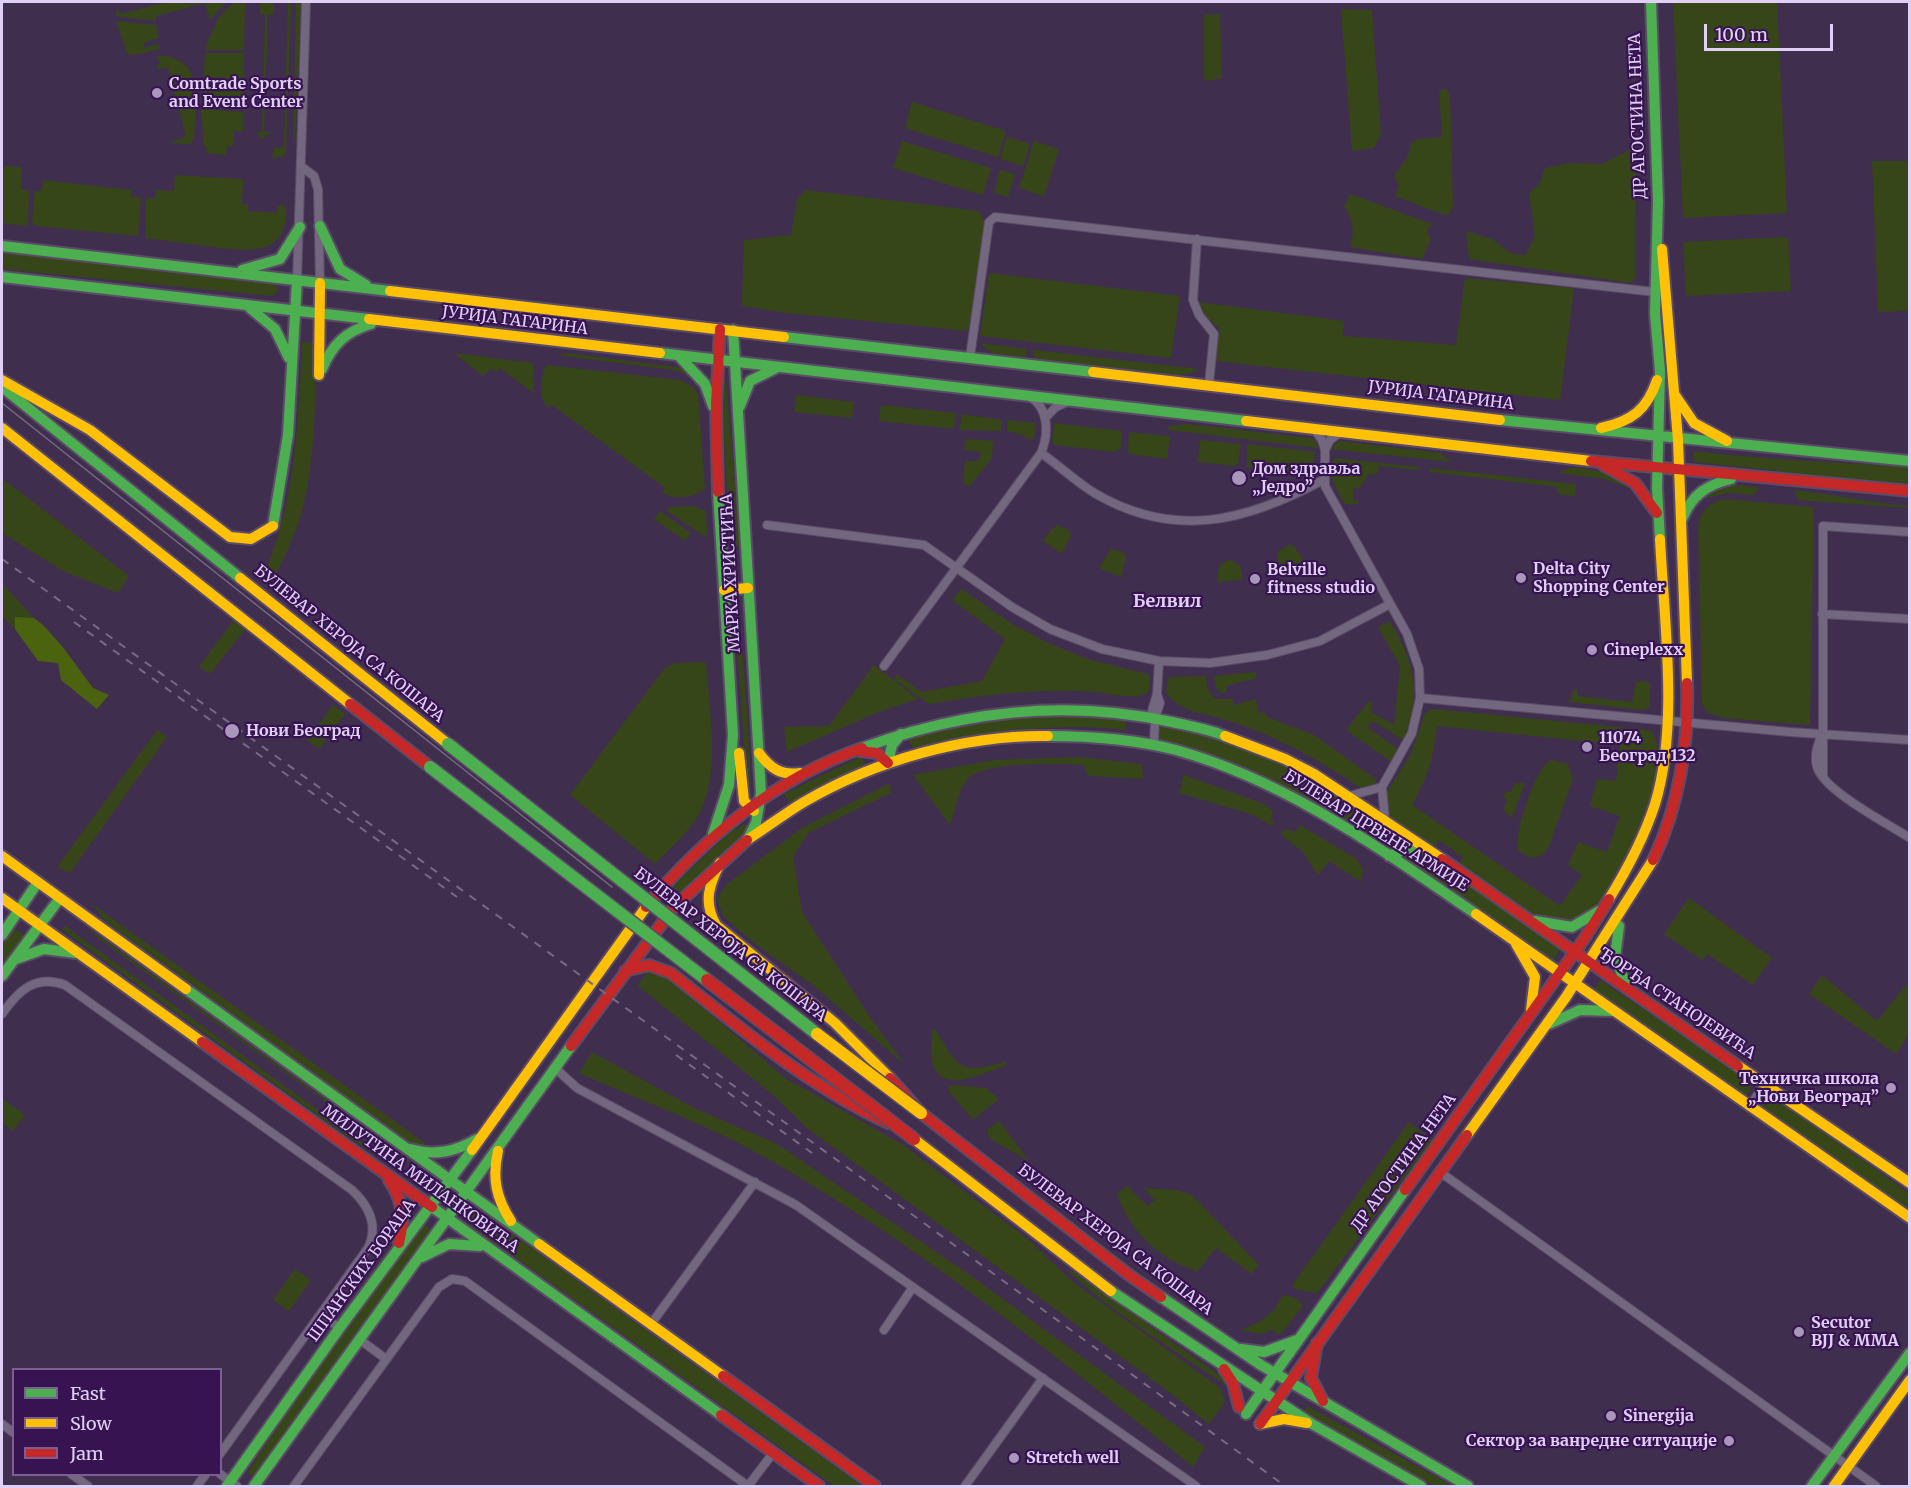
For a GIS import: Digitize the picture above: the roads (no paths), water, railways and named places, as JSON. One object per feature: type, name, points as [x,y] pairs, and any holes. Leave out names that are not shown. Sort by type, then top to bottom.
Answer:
[{"type":"street","points":[[2,380],[90,430],[224,532],[237,539],[251,539],[273,526],[284,479],[289,436],[300,227],[306,2]]},
{"type":"street","name":"ДР АГОСТИНА НЕТА","points":[[1651,2],[1659,230],[1655,292],[1660,371],[1659,438]]},
{"type":"street","points":[[302,167],[311,173],[317,183],[320,226],[319,375],[328,354],[344,334],[378,322]]},
{"type":"street","points":[[970,357],[989,222],[995,217],[1655,292]]},
{"type":"street","points":[[320,226],[339,269],[375,289]]},
{"type":"street","points":[[232,272],[280,259],[300,227]]},
{"type":"street","name":"ДР АГОСТИНА НЕТА","points":[[1659,230],[1666,274],[1677,440]]},
{"type":"street","points":[[1197,239],[1192,294],[1199,315],[1214,334],[1209,384]]},
{"type":"street","name":"ЈУРИЈА ГАГАРИНА","points":[[2,246],[1209,384],[1659,438],[1910,461]]},
{"type":"street","name":"ЈУРИЈА ГАГАРИНА","points":[[2,277],[320,316],[783,366],[1678,471],[1910,490]]},
{"type":"street","points":[[247,306],[269,320],[278,330],[291,364]]},
{"type":"street","name":"МАРКА ХРИСТИЋА","points":[[711,839],[728,799],[734,735],[724,590],[717,421],[717,360],[720,329]]},
{"type":"street","name":"МАРКА ХРИСТИЋА","points":[[733,330],[761,799],[754,811],[747,841]]},
{"type":"street","points":[[679,356],[705,384],[717,421]]},
{"type":"street","points":[[738,415],[750,381],[764,372],[783,366]]},
{"type":"street","points":[[1591,430],[1621,424],[1638,416],[1650,398],[1660,371]]},
{"type":"street","name":"БУЛЕВАР ХЕРОЈА СА КОШАРА","points":[[2,387],[743,977],[1129,1275],[1288,1383],[1468,1486]]},
{"type":"street","points":[[1673,390],[1688,416],[1701,429],[1744,446]]},
{"type":"street","points":[[1026,395],[1039,405],[1046,417]]},
{"type":"street","points":[[884,666],[1041,453],[1046,417],[1056,407],[1072,400]]},
{"type":"street","points":[[2,428],[429,766],[1113,1293],[1312,1424],[1421,1486]]},
{"type":"street","points":[[1313,429],[1322,440],[1325,450],[1323,480],[1413,648],[1420,676],[1420,698],[1408,744],[1382,787]]},
{"type":"street","points":[[1325,450],[1330,440],[1341,432]]},
{"type":"street","points":[[1561,973],[1606,906],[1634,858],[1654,807],[1664,763],[1666,651],[1659,517],[1659,438]]},
{"type":"street","points":[[1677,440],[1687,723],[1683,763],[1664,838],[1644,878],[1622,914],[1575,983],[1910,1218]]},
{"type":"street","points":[[1041,453],[1079,483],[1105,498],[1142,513],[1182,520],[1213,520],[1253,513],[1282,502],[1323,480]]},
{"type":"street","points":[[1589,460],[1636,482],[1645,490],[1659,517]]},
{"type":"street","points":[[1680,525],[1688,505],[1699,490],[1717,482],[1743,477]]},
{"type":"street","points":[[767,525],[920,543],[1012,607],[1059,633],[1102,649],[1160,661],[1218,662],[1272,654],[1320,641],[1390,604]]},
{"type":"street","points":[[1910,532],[1823,526],[1822,614],[1823,776],[1833,787],[1910,838]]},
{"type":"street","points":[[724,590],[748,588]]},
{"type":"street","points":[[1822,614],[1910,619]]},
{"type":"street","points":[[1154,745],[1155,718],[1160,703],[1157,694],[1160,661]]},
{"type":"street","points":[[1420,698],[1822,735],[1910,740]]},
{"type":"street","name":"БУЛЕВАР ЦРВЕНЕ АРМИЈЕ","points":[[761,799],[809,771],[854,750],[903,732],[957,717],[1023,709],[1100,710],[1155,718],[1211,731],[1267,751],[1307,771],[1430,850],[1575,953]]},
{"type":"street","points":[[854,750],[877,753],[888,763],[892,745],[903,732]]},
{"type":"street","name":"БУЛЕВАР ЦРВЕНЕ АРМИЈЕ","points":[[625,971],[680,901],[720,863],[776,819],[831,788],[888,763],[951,745],[1021,734],[1088,734],[1154,745],[1213,762],[1270,785],[1312,807],[1389,856],[1575,983]]},
{"type":"street","name":"МАРКА ХРИСТИЋА","points":[[734,735],[739,755],[742,796],[754,811]]},
{"type":"street","points":[[759,753],[771,768],[780,774],[791,776],[809,771]]},
{"type":"street","name":"БУЛЕВАР ЦРВЕНЕ АРМИЈЕ","points":[[1349,796],[1382,787],[1385,820]]},
{"type":"street","points":[[711,839],[754,811],[776,819]]},
{"type":"street","name":"ШПАНСКИХ БОРАЦА","points":[[229,1482],[483,1135],[629,929],[654,898],[711,839]]},
{"type":"street","points":[[1389,856],[1408,848],[1430,850]]},
{"type":"street","name":"МИЛУТИНА МИЛАНКОВИЋА","points":[[2,856],[449,1181],[875,1486]]},
{"type":"street","points":[[720,863],[709,884],[706,899],[709,914],[716,925],[860,1046],[925,1116]]},
{"type":"street","points":[[2,935],[38,882]]},
{"type":"street","name":"МИЛУТИНА МИЛАНКОВИЋА","points":[[2,898],[819,1486]]},
{"type":"street","points":[[2,976],[60,898]]},
{"type":"street","points":[[1526,919],[1551,926],[1572,927],[1606,906]]},
{"type":"street","points":[[1622,914],[1614,956],[1619,973],[1632,992]]},
{"type":"street","points":[[1510,937],[1528,962],[1535,978],[1530,1016]]},
{"type":"street","points":[[12,962],[44,949],[55,948],[82,955]]},
{"type":"street","name":"ЂОРЂА СТАНОЈЕВИЋА","points":[[1575,953],[1910,1183]]},
{"type":"street","points":[[254,1486],[625,971],[641,965],[660,967],[694,989],[811,1081],[858,1109],[902,1129]]},
{"type":"street","name":"ДР АГОСТИНА НЕТА","points":[[1274,1373],[1561,973]]},
{"type":"street","points":[[2,1014],[18,992],[27,986],[43,981],[65,985],[357,1194],[366,1204],[371,1216],[371,1243],[222,1451]]},
{"type":"street","name":"ДР АГОСТИНА НЕТА","points":[[1288,1383],[1575,983]]},
{"type":"street","points":[[1546,1026],[1580,1010],[1614,1011]]},
{"type":"street","points":[[555,1068],[577,1088],[796,1204],[1194,1486]]},
{"type":"street","points":[[1749,1107],[1765,1084]]},
{"type":"street","points":[[400,1145],[418,1152],[443,1154],[470,1144],[483,1135]]},
{"type":"street","points":[[500,1145],[493,1184],[500,1204],[516,1228]]},
{"type":"street","points":[[1440,1172],[1876,1486]]},
{"type":"street","points":[[385,1174],[403,1203],[405,1215],[398,1251]]},
{"type":"street","points":[[651,1324],[755,1182]]},
{"type":"street","points":[[415,1263],[441,1245],[453,1242],[465,1242],[489,1249]]},
{"type":"street","points":[[294,1486],[445,1281],[452,1279],[465,1281],[748,1486],[773,1453]]},
{"type":"street","points":[[884,1330],[913,1287]]},
{"type":"street","points":[[321,1315],[340,1328]]},
{"type":"street","points":[[359,1339],[386,1359]]},
{"type":"street","points":[[1234,1347],[1264,1352],[1297,1340]]},
{"type":"street","points":[[1317,1343],[1311,1378],[1326,1405]]},
{"type":"street","points":[[1812,1486],[1910,1353]]},
{"type":"street","points":[[1222,1366],[1233,1383],[1243,1410],[1262,1392],[1274,1373]]},
{"type":"street","points":[[965,1486],[1043,1378]]},
{"type":"street","points":[[1834,1486],[1910,1380]]},
{"type":"street","points":[[1288,1383],[1260,1424],[1284,1419],[1312,1424]]},
{"type":"street","points":[[74,1476],[88,1486]]},
{"type":"tram line","points":[[2,403],[612,887]]},
{"type":"railway","points":[[2,559],[873,1186],[1285,1486]]},
{"type":"railway","points":[[74,622],[457,897]]},
{"type":"railway","points":[[676,1055],[812,1153]]},
{"type":"place","name":"Comtrade Sports and Event Center","points":[[157,93]]},
{"type":"place","name":"Дом здравља „Једро”","points":[[1239,478]]},
{"type":"place","name":"Delta City Shopping Center","points":[[1521,578]]},
{"type":"place","name":"Belville fitness studio","points":[[1255,579]]},
{"type":"place","name":"Cineplexx","points":[[1592,650]]},
{"type":"place","name":"Нови Београд","points":[[232,731]]},
{"type":"place","name":"11074 Београд 132","points":[[1587,747]]},
{"type":"place","name":"Техничка школа „Нови Београд”","points":[[1891,1088]]},
{"type":"place","name":"Secutor BJJ & MMA","points":[[1799,1332]]},
{"type":"place","name":"Sinergija","points":[[1611,1416]]},
{"type":"place","name":"Сектор за ванредне ситуације","points":[[1729,1441]]},
{"type":"place","name":"Stretch well","points":[[1014,1458]]},
{"type":"district","name":"Белвил","points":[[1167,602]]}]
